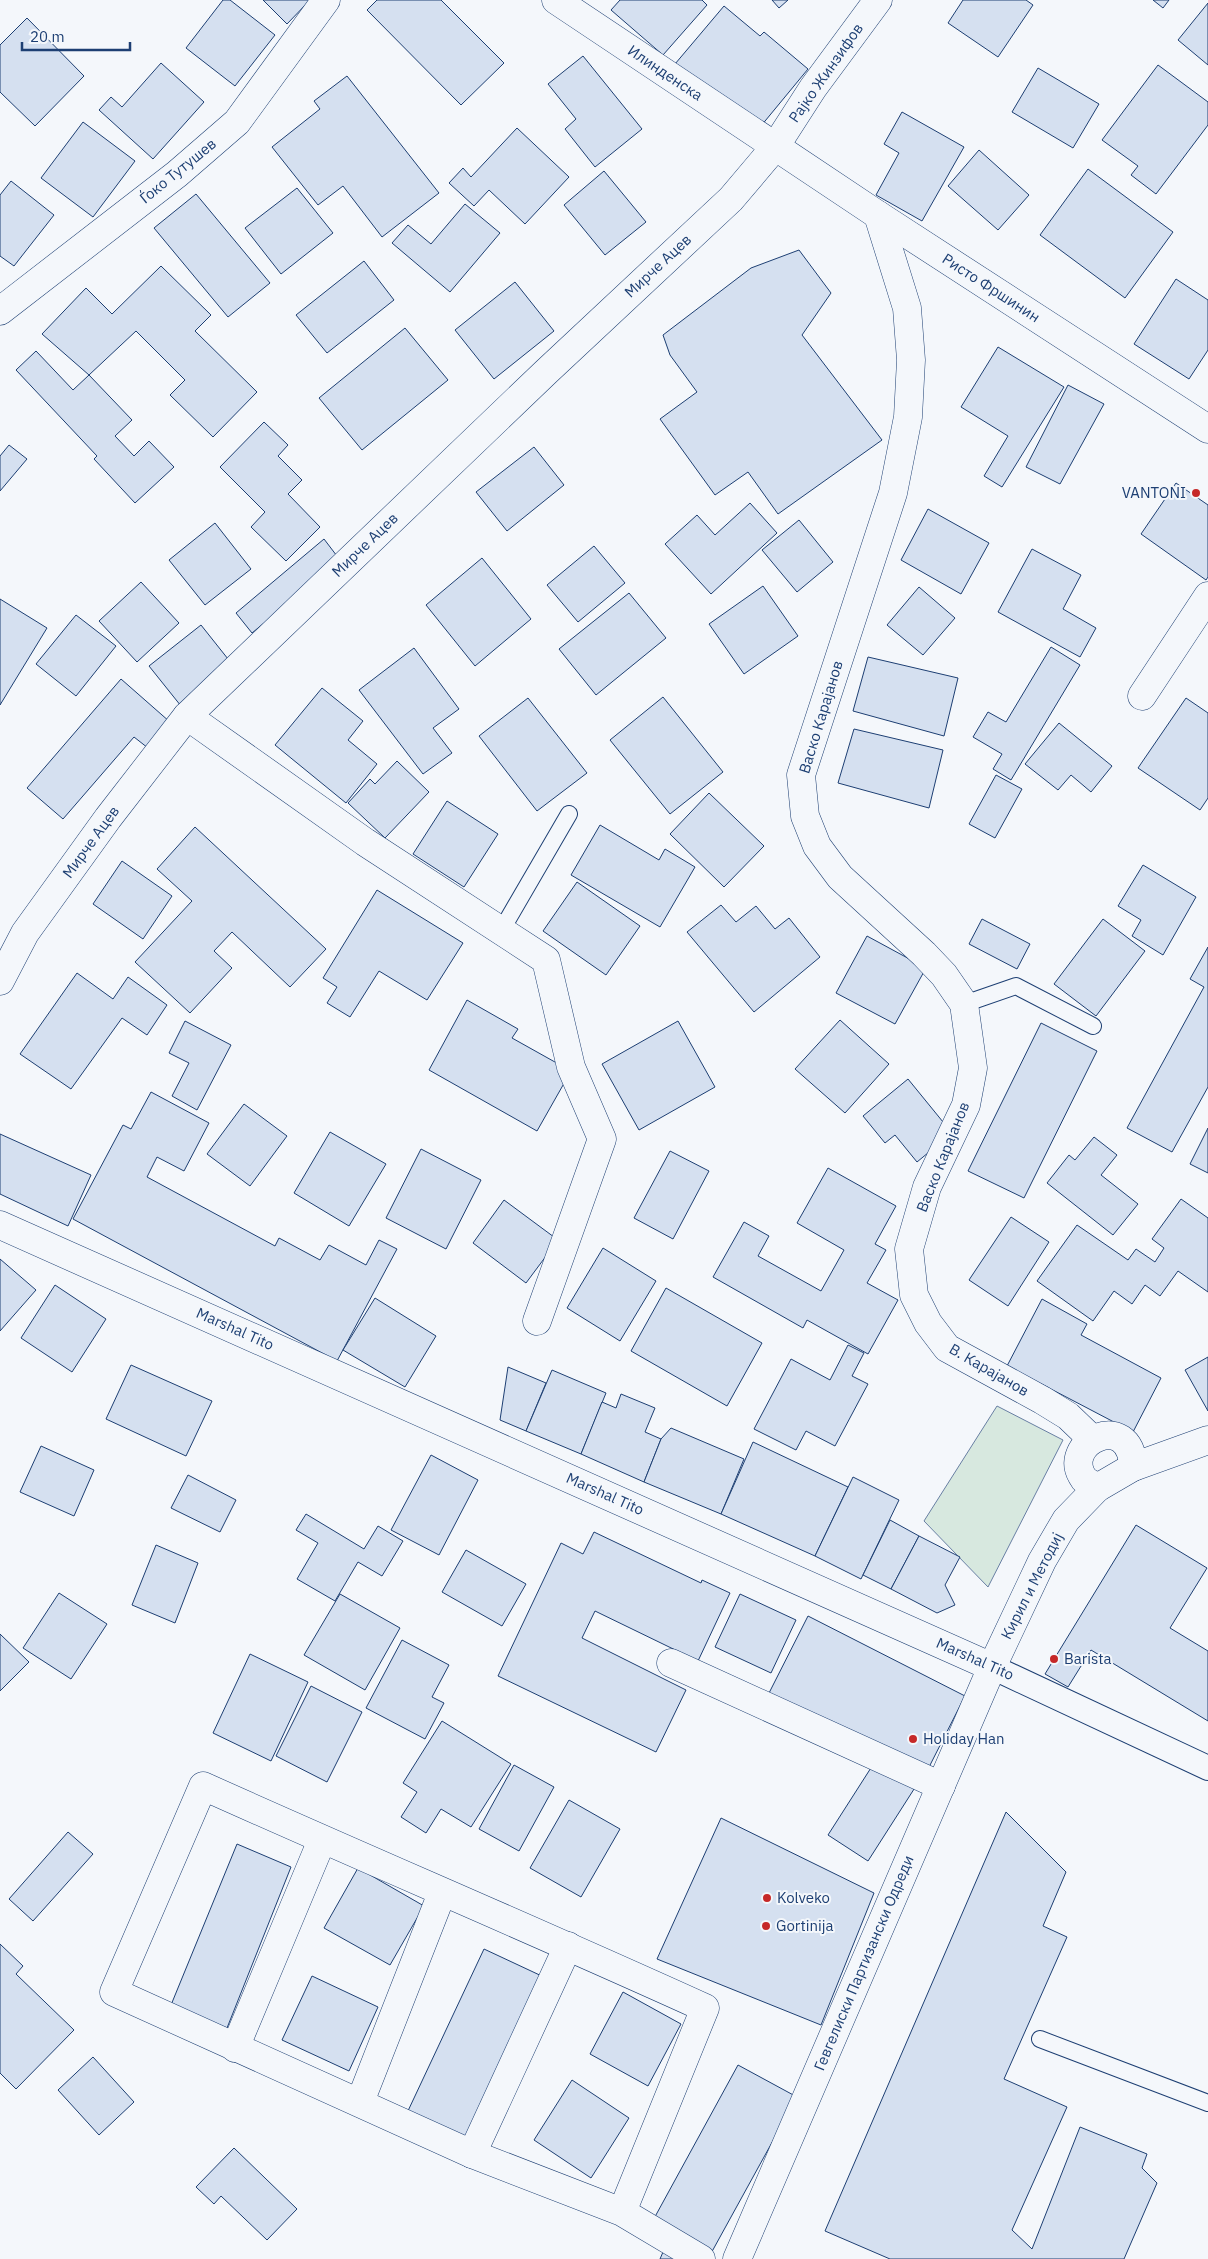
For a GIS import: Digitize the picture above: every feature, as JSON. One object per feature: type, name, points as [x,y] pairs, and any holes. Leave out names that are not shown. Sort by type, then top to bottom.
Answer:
[{"type":"street","name":"Ѓоко Тутушев","points":[[0,311],[176,174],[237,122],[326,0]]},
{"type":"street","name":"Илинденска","points":[[556,0],[774,147]]},
{"type":"street","name":"Рајко Жинзифов","points":[[774,147],[813,88],[878,0]]},
{"type":"street","name":"Ристо Фршинин","points":[[774,147],[1208,429]]},
{"type":"street","name":"Мирче Ацев","points":[[0,981],[25,933],[108,818],[187,716],[539,378],[731,199],[774,147]]},
{"type":"street","name":"Вaско Карајанов","points":[[878,215],[906,308],[911,360],[908,417],[893,493],[802,775],[804,816],[816,846],[840,878],[924,954],[944,975],[964,1004],[973,1068],[966,1105],[927,1187],[909,1250]]},
{"type":"street","points":[[1142,696],[1208,596]]},
{"type":"street","points":[[187,716],[365,842],[546,960],[570,1067],[602,1139],[537,1320]]},
{"type":"street","name":"Marshal Tito","points":[[0,1225],[992,1666],[1208,1768]]},
{"type":"street","name":"В. Карајанов","points":[[909,1250],[914,1295],[928,1322],[948,1348],[1068,1416],[1092,1438]]},
{"type":"street","points":[[1096,1488],[1084,1479],[1079,1464],[1082,1449],[1092,1438],[1104,1435],[1116,1436],[1127,1444],[1132,1455],[1133,1467]]},
{"type":"street","name":"Кирил и Методиј","points":[[992,1666],[1042,1561],[1066,1520],[1096,1488],[1133,1467],[1208,1440]]},
{"type":"street","points":[[672,1663],[941,1786]]},
{"type":"street","name":"Гевгелиски Партизански Одреди","points":[[736,2259],[992,1666]]},
{"type":"street","points":[[622,2212],[705,2008],[203,1786],[114,1992],[472,2154],[622,2212],[701,2259]]},
{"type":"street","points":[[235,2048],[322,1840]]},
{"type":"street","points":[[360,2102],[442,1893]]},
{"type":"street","points":[[472,2154],[568,1946]]},
{"type":"lane","points":[[501,931],[569,814]]},
{"type":"lane","points":[[964,1004],[1016,986],[1093,1026]]},
{"type":"lane","points":[[1040,2039],[1208,2103]]},
{"type":"shaded area","points":[[997,1406],[1063,1440],[988,1587],[924,1521]]},
{"type":"building","points":[[223,0],[230,0],[275,35],[235,86],[186,48]]},
{"type":"building","points":[[263,0],[310,0],[287,24]]},
{"type":"building","points":[[377,0],[441,0],[504,63],[461,105],[367,10]]},
{"type":"building","points":[[620,0],[702,0],[707,5],[663,55],[611,10]]},
{"type":"building","points":[[772,0],[788,0],[779,8]]},
{"type":"building","points":[[963,0],[1026,0],[1033,5],[998,57],[948,23]]},
{"type":"building","points":[[1153,0],[1169,0],[1163,8]]},
{"type":"building","points":[[1208,3],[1208,65],[1178,40]]},
{"type":"building","points":[[724,6],[760,36],[764,32],[808,69],[756,132],[675,64]]},
{"type":"building","points":[[27,18],[84,76],[35,126],[0,92],[0,45]]},
{"type":"building","points":[[583,56],[642,129],[595,167],[565,129],[576,119],[548,84]]},
{"type":"building","points":[[161,63],[204,102],[153,159],[99,110],[111,97],[122,107]]},
{"type":"building","points":[[1158,65],[1208,102],[1208,125],[1156,194],[1131,175],[1138,166],[1102,140]]},
{"type":"building","points":[[1038,68],[1099,104],[1073,148],[1012,112]]},
{"type":"building","points":[[347,76],[439,193],[382,237],[343,186],[318,205],[272,147],[320,109],[314,101]]},
{"type":"building","points":[[902,112],[964,147],[922,221],[876,195],[899,153],[884,144]]},
{"type":"building","points":[[83,122],[135,161],[93,217],[41,178]]},
{"type":"building","points":[[517,128],[569,177],[525,224],[489,190],[474,206],[449,183],[463,168],[471,177]]},
{"type":"building","points":[[979,150],[1029,195],[998,230],[948,186]]},
{"type":"building","points":[[1088,169],[1173,232],[1125,298],[1040,235]]},
{"type":"building","points":[[604,171],[646,222],[605,255],[564,205]]},
{"type":"building","points":[[11,181],[54,215],[14,266],[0,256],[0,195]]},
{"type":"building","points":[[297,188],[333,233],[281,274],[245,228]]},
{"type":"building","points":[[196,194],[270,283],[228,317],[154,228]]},
{"type":"building","points":[[465,204],[500,233],[450,292],[392,243],[408,225],[431,244]]},
{"type":"building","points":[[799,250],[831,293],[802,335],[882,440],[778,514],[748,472],[715,495],[660,419],[697,392],[670,355],[663,335],[751,268]]},
{"type":"building","points":[[364,261],[394,300],[327,353],[296,315]]},
{"type":"building","points":[[161,266],[211,315],[195,331],[257,392],[213,437],[170,395],[185,380],[136,331],[89,375],[42,334],[86,288],[112,314]]},
{"type":"building","points":[[1176,279],[1208,300],[1208,350],[1189,379],[1134,344]]},
{"type":"building","points":[[515,282],[554,331],[494,379],[455,330]]},
{"type":"building","points":[[405,328],[448,380],[362,450],[319,398]]},
{"type":"building","points":[[998,347],[1064,387],[1002,487],[984,476],[1008,436],[961,407]]},
{"type":"building","points":[[36,351],[73,390],[89,375],[132,420],[115,436],[134,456],[149,441],[174,467],[135,503],[94,459],[97,456],[16,370]]},
{"type":"building","points":[[1068,385],[1104,404],[1060,484],[1026,467]]},
{"type":"building","points":[[264,422],[288,445],[278,456],[302,480],[288,494],[320,527],[286,561],[251,527],[265,512],[220,467]]},
{"type":"building","points":[[9,445],[27,459],[0,491],[0,456]]},
{"type":"building","points":[[534,447],[564,485],[507,531],[476,492]]},
{"type":"building","points":[[1176,483],[1208,505],[1208,577],[1206,580],[1141,534]]},
{"type":"building","points":[[750,503],[777,533],[711,594],[665,544],[697,515],[715,535]]},
{"type":"building","points":[[928,509],[989,543],[961,594],[901,560]]},
{"type":"building","points":[[799,520],[833,562],[797,592],[762,550]]},
{"type":"building","points":[[215,523],[251,569],[205,605],[169,560]]},
{"type":"building","points":[[324,539],[340,560],[252,633],[236,613]]},
{"type":"building","points":[[594,546],[625,583],[578,622],[547,585]]},
{"type":"building","points":[[1032,549],[1081,575],[1063,609],[1096,628],[1080,657],[998,612]]},
{"type":"building","points":[[482,558],[531,619],[475,666],[426,605]]},
{"type":"building","points":[[141,582],[179,623],[137,662],[99,621]]},
{"type":"building","points":[[763,586],[798,636],[744,674],[709,624]]},
{"type":"building","points":[[919,587],[955,618],[923,655],[887,625]]},
{"type":"building","points":[[629,593],[666,638],[596,695],[559,649]]},
{"type":"building","points":[[0,599],[47,628],[0,705]]},
{"type":"building","points":[[76,615],[116,646],[76,696],[36,664]]},
{"type":"building","points":[[201,625],[232,664],[181,706],[149,666]]},
{"type":"building","points":[[1051,647],[1080,665],[1011,780],[993,769],[1002,754],[973,737],[988,712],[1006,722]]},
{"type":"building","points":[[414,648],[459,709],[433,728],[452,753],[423,774],[359,690]]},
{"type":"building","points":[[868,657],[958,678],[944,736],[853,711]]},
{"type":"building","points":[[121,679],[170,722],[148,748],[134,737],[63,819],[27,788]]},
{"type":"building","points":[[322,688],[363,721],[348,740],[377,764],[346,803],[275,745]]},
{"type":"building","points":[[663,697],[723,772],[670,814],[610,740]]},
{"type":"building","points":[[528,698],[587,773],[537,811],[479,736]]},
{"type":"building","points":[[1186,698],[1208,713],[1208,798],[1200,810],[1138,768]]},
{"type":"building","points":[[1059,723],[1112,766],[1091,792],[1071,775],[1058,790],[1025,764]]},
{"type":"building","points":[[854,729],[943,750],[929,808],[838,783]]},
{"type":"building","points":[[397,761],[429,792],[385,838],[348,803],[370,779],[375,784]]},
{"type":"building","points":[[996,775],[1022,789],[995,838],[969,824]]},
{"type":"building","points":[[709,793],[764,846],[724,887],[670,834]]},
{"type":"building","points":[[447,801],[498,834],[464,887],[413,854]]},
{"type":"building","points":[[600,825],[659,860],[665,849],[695,867],[660,927],[571,875]]},
{"type":"building","points":[[195,827],[326,949],[290,987],[232,932],[214,951],[232,968],[190,1013],[135,962],[192,901],[157,869]]},
{"type":"building","points":[[122,861],[172,896],[143,939],[93,904]]},
{"type":"building","points":[[1143,865],[1196,897],[1163,955],[1132,936],[1141,920],[1118,906]]},
{"type":"building","points":[[577,882],[640,926],[606,975],[543,931]]},
{"type":"building","points":[[377,890],[463,943],[427,1000],[379,971],[350,1017],[327,1003],[337,987],[323,978]]},
{"type":"building","points":[[721,905],[736,922],[756,906],[775,929],[789,918],[820,957],[754,1012],[687,932]]},
{"type":"building","points":[[982,919],[1030,944],[1017,969],[969,944]]},
{"type":"building","points":[[1103,919],[1145,951],[1096,1016],[1054,984]]},
{"type":"building","points":[[867,936],[926,968],[895,1024],[836,993]]},
{"type":"building","points":[[1208,947],[1208,1087],[1172,1152],[1127,1128],[1204,987],[1190,979]]},
{"type":"building","points":[[77,973],[113,999],[128,977],[167,1005],[147,1035],[122,1018],[71,1089],[20,1054]]},
{"type":"building","points":[[467,1000],[518,1029],[512,1038],[571,1071],[537,1131],[429,1070]]},
{"type":"building","points":[[840,1020],[889,1064],[845,1113],[795,1069]]},
{"type":"building","points":[[185,1021],[231,1045],[197,1110],[172,1096],[189,1063],[169,1053]]},
{"type":"building","points":[[678,1021],[715,1087],[639,1130],[602,1064]]},
{"type":"building","points":[[1041,1023],[1097,1051],[1024,1198],[968,1171]]},
{"type":"building","points":[[908,1079],[952,1133],[917,1162],[895,1135],[885,1143],[863,1116]]},
{"type":"building","points":[[151,1092],[209,1123],[184,1171],[157,1157],[147,1177],[275,1246],[279,1238],[320,1260],[329,1245],[366,1265],[379,1240],[397,1249],[337,1361],[73,1219],[123,1125],[131,1129]]},
{"type":"building","points":[[244,1104],[287,1136],[250,1186],[207,1154]]},
{"type":"building","points":[[1208,1128],[1208,1173],[1190,1164]]},
{"type":"building","points":[[330,1132],[386,1164],[349,1226],[294,1193]]},
{"type":"building","points":[[0,1134],[91,1175],[68,1226],[0,1194]]},
{"type":"building","points":[[1094,1137],[1117,1155],[1101,1175],[1138,1204],[1113,1235],[1047,1183],[1069,1155],[1075,1160]]},
{"type":"building","points":[[421,1149],[481,1180],[446,1249],[386,1218]]},
{"type":"building","points":[[670,1151],[709,1171],[673,1239],[634,1218]]},
{"type":"building","points":[[828,1168],[896,1206],[875,1244],[886,1250],[867,1283],[898,1300],[868,1354],[807,1320],[803,1328],[713,1277],[744,1222],[769,1236],[758,1256],[821,1291],[844,1250],[797,1223]]},
{"type":"building","points":[[1181,1199],[1208,1218],[1208,1292],[1178,1271],[1160,1296],[1145,1285],[1132,1304],[1114,1291],[1093,1321],[1037,1281],[1077,1225],[1128,1260],[1136,1249],[1155,1262],[1164,1248],[1152,1239]]},
{"type":"building","points":[[504,1200],[558,1240],[526,1283],[473,1243]]},
{"type":"building","points":[[1011,1217],[1049,1242],[1008,1306],[969,1280]]},
{"type":"building","points":[[603,1248],[656,1281],[620,1341],[567,1308]]},
{"type":"building","points":[[0,1259],[36,1290],[0,1331]]},
{"type":"building","points":[[55,1285],[106,1319],[72,1372],[21,1338]]},
{"type":"building","points":[[666,1288],[762,1343],[727,1406],[631,1351]]},
{"type":"building","points":[[375,1298],[436,1336],[405,1387],[343,1350]]},
{"type":"building","points":[[1042,1299],[1087,1324],[1081,1335],[1161,1378],[1133,1432],[1007,1366]]},
{"type":"building","points":[[848,1345],[864,1353],[852,1376],[868,1384],[835,1446],[806,1431],[796,1450],[754,1429],[791,1359],[830,1380]]},
{"type":"building","points":[[1208,1357],[1208,1411],[1185,1370]]},
{"type":"building","points":[[131,1365],[212,1401],[186,1456],[106,1419]]},
{"type":"building","points":[[508,1367],[546,1383],[526,1431],[500,1420]]},
{"type":"building","points":[[552,1370],[606,1393],[581,1454],[526,1431]]},
{"type":"building","points":[[621,1394],[655,1408],[645,1432],[661,1439],[644,1482],[581,1454],[602,1402],[616,1408]]},
{"type":"building","points":[[671,1428],[744,1459],[721,1514],[644,1482],[661,1439]]},
{"type":"building","points":[[753,1442],[848,1487],[815,1556],[721,1514]]},
{"type":"building","points":[[41,1446],[94,1470],[74,1516],[20,1492]]},
{"type":"building","points":[[431,1455],[478,1480],[439,1555],[391,1530]]},
{"type":"building","points":[[188,1475],[236,1500],[220,1532],[171,1508]]},
{"type":"building","points":[[853,1477],[899,1500],[861,1579],[815,1556]]},
{"type":"building","points":[[306,1514],[364,1549],[378,1526],[403,1541],[382,1576],[358,1562],[335,1601],[297,1579],[318,1543],[296,1530]]},
{"type":"building","points":[[890,1520],[919,1536],[891,1589],[863,1575]]},
{"type":"building","points":[[1136,1525],[1207,1568],[1170,1628],[1208,1651],[1208,1721],[1091,1650],[1068,1687],[1045,1674]]},
{"type":"building","points":[[594,1532],[701,1583],[702,1580],[730,1593],[698,1661],[595,1611],[582,1638],[686,1690],[656,1752],[498,1676],[561,1543],[583,1554]]},
{"type":"building","points":[[919,1536],[960,1557],[945,1585],[955,1605],[937,1613],[891,1589]]},
{"type":"building","points":[[156,1545],[198,1563],[175,1623],[132,1605]]},
{"type":"building","points":[[466,1550],[526,1584],[502,1626],[442,1592]]},
{"type":"building","points":[[59,1593],[107,1624],[71,1679],[23,1648]]},
{"type":"building","points":[[340,1594],[400,1628],[365,1690],[304,1655]]},
{"type":"building","points":[[740,1594],[796,1620],[771,1673],[715,1647]]},
{"type":"building","points":[[808,1616],[965,1696],[924,1777],[767,1697]]},
{"type":"building","points":[[0,1634],[29,1662],[0,1691]]},
{"type":"building","points":[[402,1640],[449,1665],[432,1697],[444,1703],[425,1739],[366,1708]]},
{"type":"building","points":[[250,1654],[308,1682],[271,1761],[213,1733]]},
{"type":"building","points":[[311,1686],[362,1712],[327,1782],[276,1756]]},
{"type":"building","points":[[442,1721],[511,1764],[471,1827],[441,1809],[426,1833],[401,1817],[417,1792],[403,1783]]},
{"type":"building","points":[[876,1760],[916,1786],[868,1861],[828,1835]]},
{"type":"building","points":[[514,1765],[554,1787],[519,1851],[479,1829]]},
{"type":"building","points":[[569,1800],[620,1829],[581,1897],[530,1868]]},
{"type":"building","points":[[1006,1812],[1066,1872],[1043,1926],[1067,1937],[1004,2079],[1067,2107],[1012,2230],[1032,2249],[1080,2127],[1147,2154],[1142,2168],[1157,2183],[1124,2259],[890,2259],[825,2231]]},
{"type":"building","name":"Gortinija","points":[[721,1818],[874,1893],[821,2025],[657,1959]]},
{"type":"building","points":[[68,1832],[93,1854],[33,1921],[9,1899]]},
{"type":"building","points":[[237,1844],[291,1867],[227,2028],[171,2005]]},
{"type":"building","points":[[358,1868],[424,1906],[390,1965],[324,1928]]},
{"type":"building","points":[[0,1944],[23,1966],[16,1974],[74,2030],[16,2089],[0,2073]]},
{"type":"building","points":[[484,1949],[546,1978],[469,2143],[407,2113]]},
{"type":"building","points":[[312,1976],[378,2007],[349,2071],[282,2040]]},
{"type":"building","points":[[623,1992],[681,2024],[648,2086],[590,2054]]},
{"type":"building","points":[[93,2057],[134,2102],[99,2135],[58,2090]]},
{"type":"building","points":[[738,2065],[797,2097],[709,2257],[651,2224]]},
{"type":"building","points":[[572,2080],[629,2118],[591,2178],[534,2140]]},
{"type":"building","points":[[234,2148],[297,2209],[267,2240],[221,2196],[214,2204],[196,2187]]},
{"type":"building","points":[[663,2252],[680,2259],[660,2259]]},
{"type":"place","name":"VANTONI","points":[[1196,493]]},
{"type":"place","name":"Barista","points":[[1054,1659]]},
{"type":"place","name":"Holiday Han","points":[[913,1739]]},
{"type":"place","name":"Kolveko","points":[[767,1898]]},
{"type":"place","name":"Gortinija","points":[[766,1926]]}]
